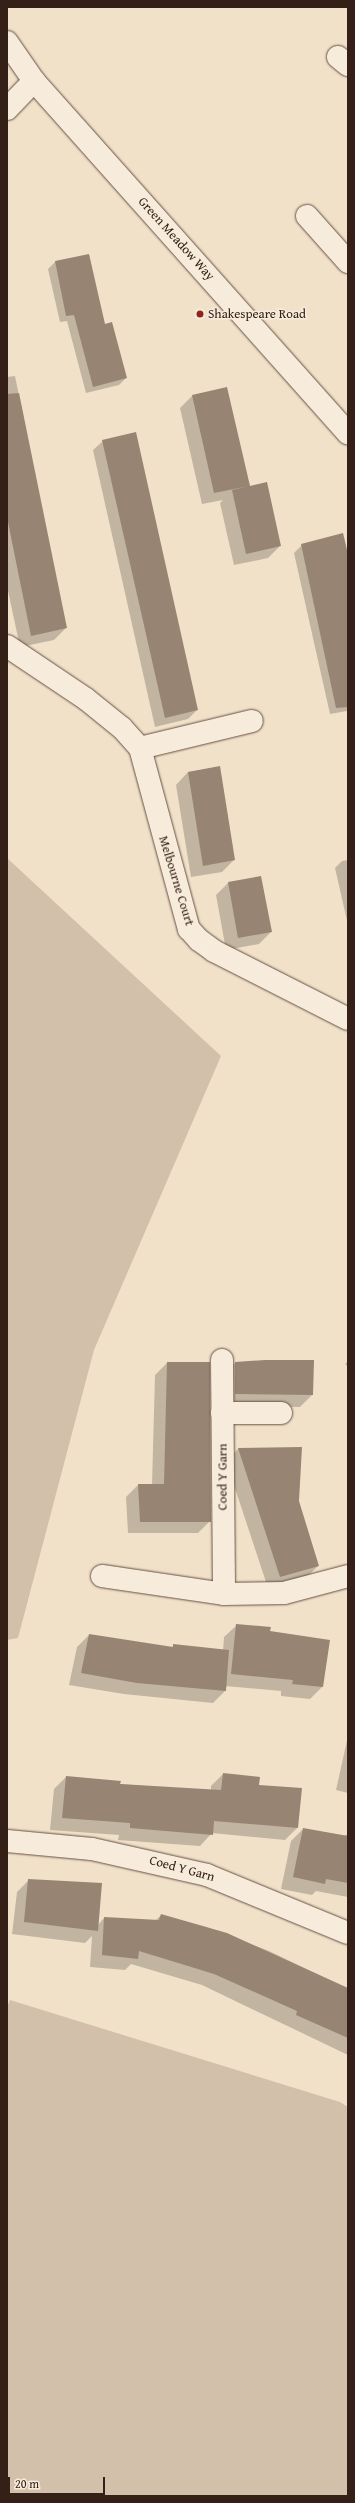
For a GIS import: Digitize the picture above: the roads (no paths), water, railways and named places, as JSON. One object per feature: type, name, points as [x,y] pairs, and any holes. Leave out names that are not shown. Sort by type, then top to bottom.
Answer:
[{"type":"street","name":"Green Meadow Way","points":[[7,42],[34,81],[348,433]]},
{"type":"street","points":[[7,109],[34,81]]},
{"type":"street","points":[[307,216],[348,262]]},
{"type":"street","name":"Melbourne Court","points":[[7,646],[86,699],[122,728],[140,748],[190,929],[214,952],[348,1019]]},
{"type":"street","points":[[140,748],[252,721]]},
{"type":"street","name":"Coed Y Garn","points":[[222,1360],[224,1594]]},
{"type":"street","points":[[222,1413],[281,1413]]},
{"type":"street","points":[[102,1576],[224,1594],[284,1593],[348,1576]]},
{"type":"street","name":"Coed Y Garn","points":[[7,1841],[92,1849],[208,1875],[348,1933]]},
{"type":"place","name":"Shakespeare Road","points":[[200,314]]}]
